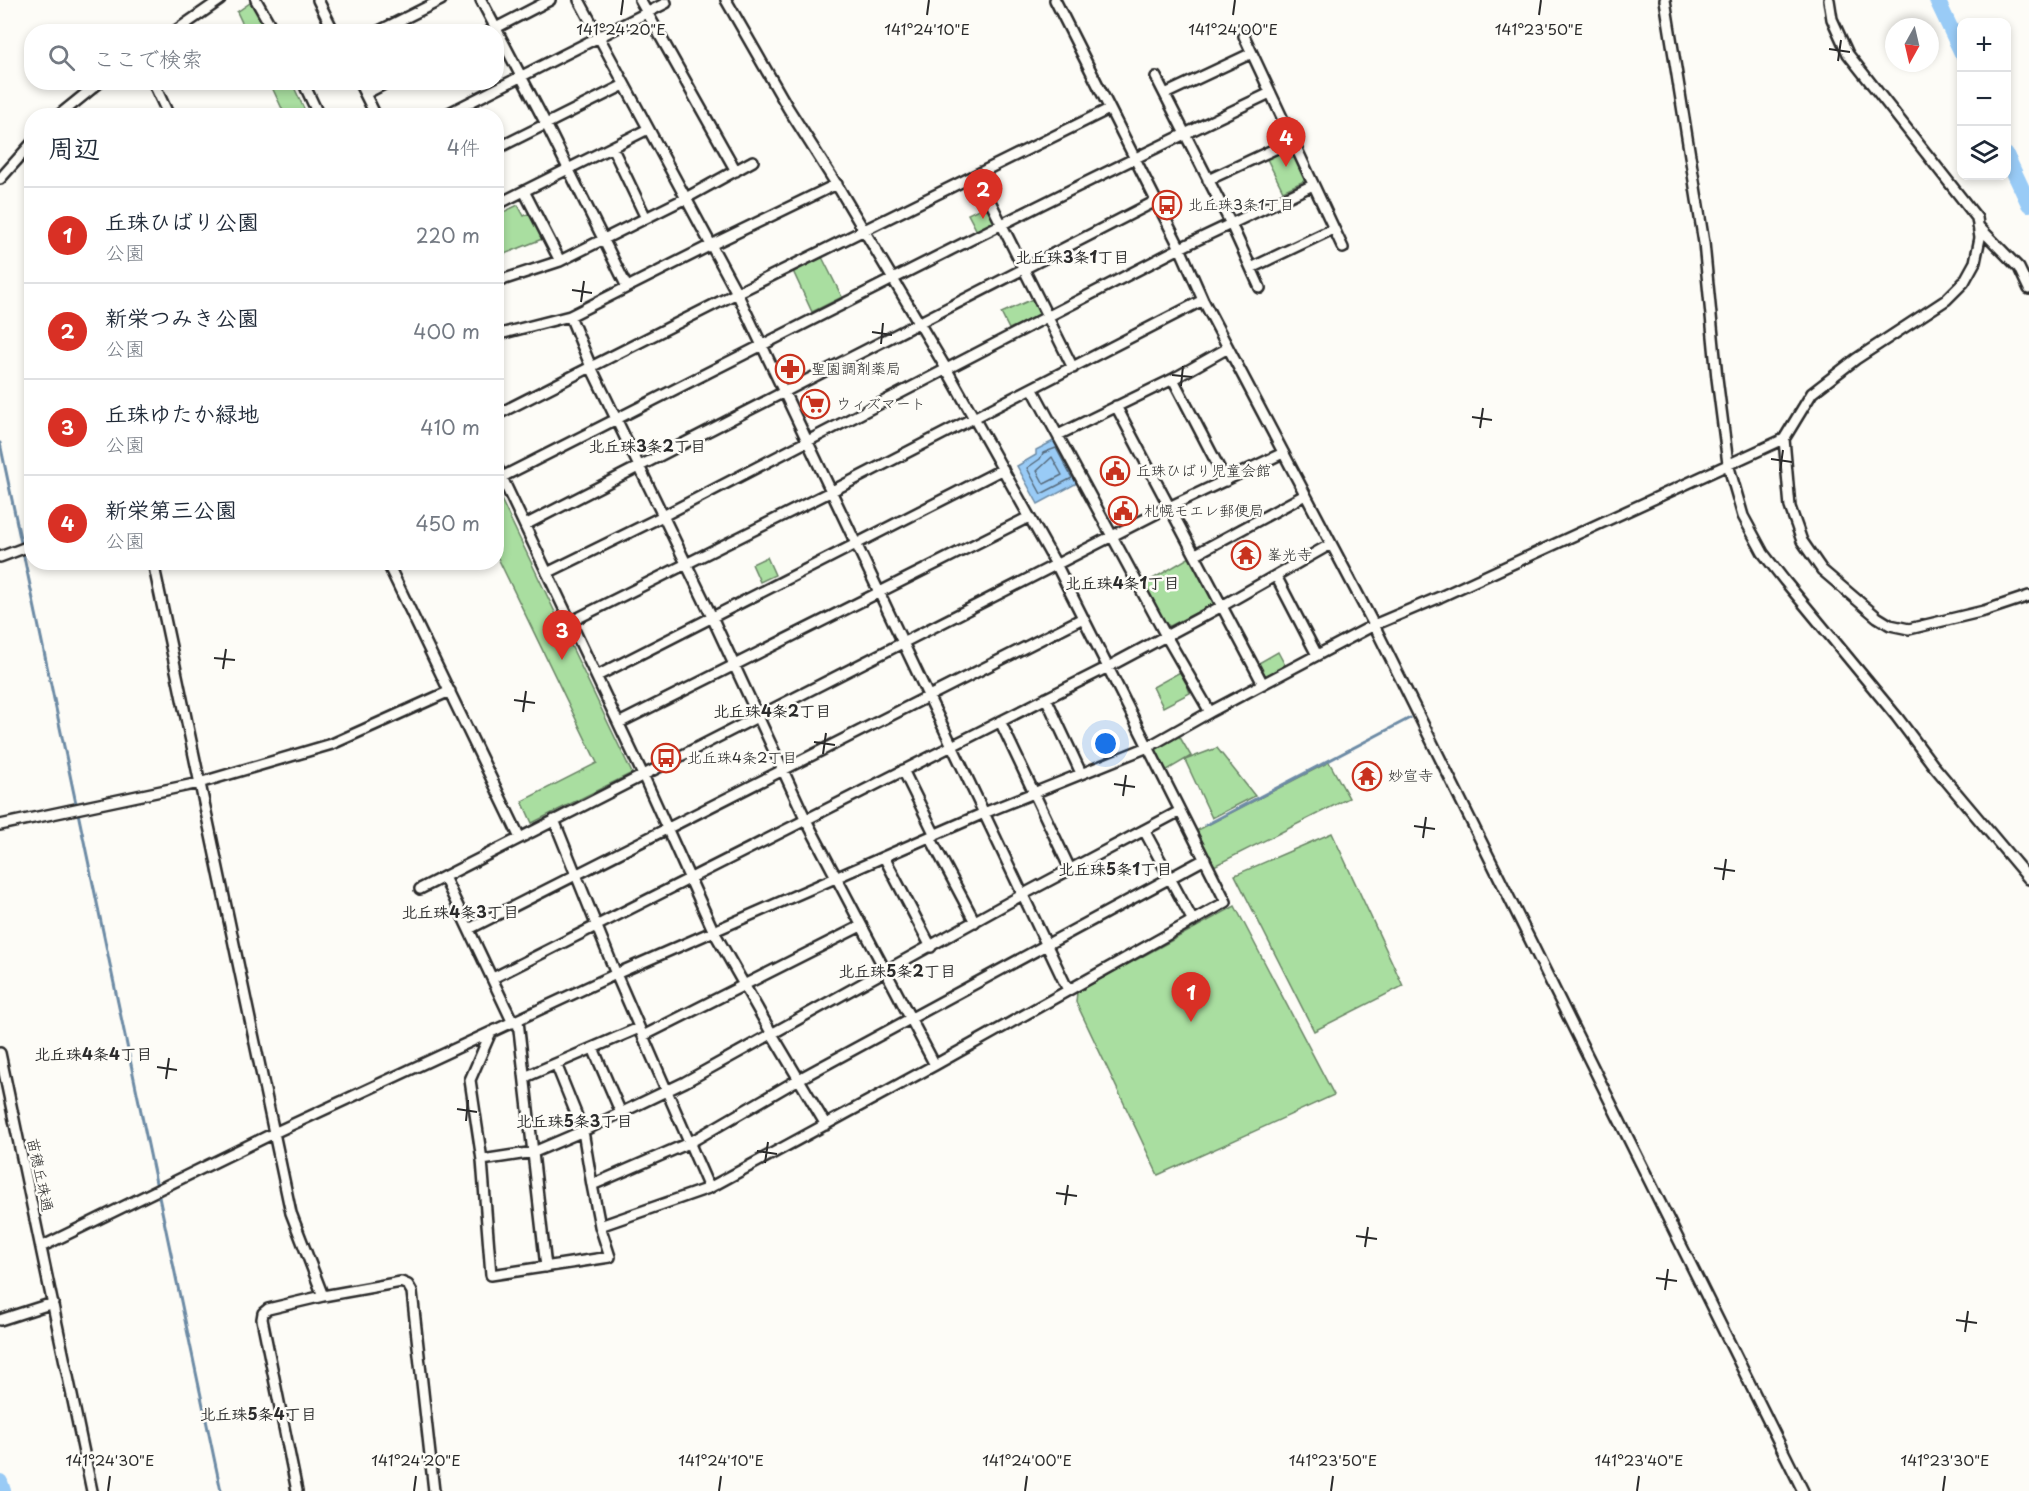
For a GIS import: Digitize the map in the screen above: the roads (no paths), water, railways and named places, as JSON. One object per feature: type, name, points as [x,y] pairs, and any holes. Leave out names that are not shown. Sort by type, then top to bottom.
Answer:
[{"type":"street","points":[[186,24],[220,0]]},
{"type":"street","points":[[256,0],[270,24]]},
{"type":"street","points":[[318,0],[330,24]]},
{"type":"street","points":[[391,24],[428,3],[441,0]]},
{"type":"street","points":[[482,0],[489,24]]},
{"type":"street","points":[[503,24],[550,0]]},
{"type":"street","points":[[579,0],[737,292],[1068,990]]},
{"type":"street","points":[[640,0],[736,171]]},
{"type":"street","points":[[600,1226],[709,1188],[1226,902],[1057,566],[920,323],[726,0]]},
{"type":"street","points":[[1055,0],[1180,248],[1203,300],[1374,625],[1803,1491]]},
{"type":"street","points":[[1665,0],[1704,243],[1728,464],[1743,516],[1763,553],[1897,717],[1933,765],[2029,879]]},
{"type":"street","points":[[41,1247],[274,1133],[713,930],[984,813],[1148,747],[1374,625],[1784,439],[1812,393],[1856,359],[1946,300],[1964,282],[1975,262],[1980,238],[1977,218],[1848,54],[1832,19],[1829,0]]},
{"type":"street","points":[[504,86],[666,3]]},
{"type":"street","points":[[1244,36],[1343,248]]},
{"type":"street","points":[[504,50],[546,124],[627,287]]},
{"type":"street","points":[[1165,94],[1252,53]]},
{"type":"street","points":[[1156,77],[1231,224],[1260,288]]},
{"type":"street","points":[[504,145],[624,85]]},
{"type":"street","points":[[68,108],[90,90]]},
{"type":"street","points":[[157,90],[165,108]]},
{"type":"street","points":[[307,90],[315,108]]},
{"type":"street","points":[[363,90],[372,108]]},
{"type":"street","points":[[365,94],[373,90]]},
{"type":"street","points":[[459,108],[495,90]]},
{"type":"street","points":[[504,476],[1134,158],[1270,93]]},
{"type":"street","points":[[504,412],[737,292],[1109,109]]},
{"type":"street","points":[[504,201],[648,129]]},
{"type":"street","points":[[1208,180],[1292,141]]},
{"type":"street","points":[[612,147],[646,218]]},
{"type":"street","points":[[0,179],[24,151]]},
{"type":"street","points":[[504,279],[560,261],[686,198],[753,161]]},
{"type":"street","points":[[976,175],[1073,368]]},
{"type":"street","points":[[504,333],[570,316],[711,244],[837,184]]},
{"type":"street","points":[[548,573],[947,370],[1180,248],[1313,185]]},
{"type":"street","points":[[524,191],[560,261]]},
{"type":"street","points":[[525,525],[640,468],[1156,201]]},
{"type":"street","points":[[1978,226],[2019,268],[2029,289]]},
{"type":"street","points":[[1251,268],[1333,228]]},
{"type":"street","points":[[570,622],[832,491],[1203,300]]},
{"type":"street","points":[[570,316],[591,366],[712,617],[806,820],[935,1065]]},
{"type":"street","points":[[1058,435],[1173,379],[1228,348]]},
{"type":"street","points":[[1173,379],[1226,481]]},
{"type":"street","points":[[1032,388],[1166,636],[1210,712]]},
{"type":"street","points":[[1116,406],[1263,684]]},
{"type":"street","points":[[1784,439],[1790,507],[1802,541],[1822,570],[1877,617],[1890,625],[1909,629],[2029,596]]},
{"type":"street","points":[[420,889],[1169,507],[1282,453]]},
{"type":"street","points":[[597,676],[1003,469]]},
{"type":"street","points":[[504,481],[619,723],[713,930],[826,1125]]},
{"type":"street","points":[[1196,554],[1305,495]]},
{"type":"street","points":[[619,723],[1029,517]]},
{"type":"street","points":[[492,978],[1108,667],[1331,544]]},
{"type":"street","points":[[0,557],[24,548]]},
{"type":"street","points":[[155,570],[291,1213],[323,1296]]},
{"type":"street","points":[[391,570],[519,838]]},
{"type":"street","points":[[1276,576],[1317,656]]},
{"type":"street","points":[[469,929],[1083,618]]},
{"type":"street","points":[[0,825],[198,783],[332,744],[450,691]]},
{"type":"street","points":[[1046,698],[1081,773]]},
{"type":"street","points":[[1000,721],[1070,869]]},
{"type":"street","points":[[903,770],[932,836],[975,922]]},
{"type":"street","points":[[482,1160],[534,1152],[666,1092],[1022,895],[1180,811]]},
{"type":"street","points":[[554,820],[596,927],[709,1188]]},
{"type":"street","points":[[1144,830],[1193,921]]},
{"type":"street","points":[[884,857],[931,947]]},
{"type":"street","points":[[592,1185],[689,1143],[799,1079],[1204,859]]},
{"type":"street","points":[[444,876],[492,978],[516,1022],[525,1077],[546,1267]]},
{"type":"street","points":[[525,1077],[593,1048],[641,1032],[861,926]]},
{"type":"street","points":[[491,1032],[470,1080],[482,1160],[491,1275],[610,1257],[600,1226],[584,1131],[556,1064]]},
{"type":"street","points":[[593,1048],[621,1113]]},
{"type":"street","name":"苗穂丘珠通","points":[[0,1053],[92,1491]]},
{"type":"street","points":[[297,1491],[262,1319],[263,1313],[268,1309],[323,1296],[401,1282],[408,1285],[412,1292],[434,1491]]},
{"type":"street","points":[[0,1320],[53,1303]]},
{"type":"water","points":[[1059,438],[1081,481],[1038,504],[1017,466],[1036,455],[1036,450]]},
{"type":"waterway","points":[[1937,0],[1957,42]]},
{"type":"waterway","points":[[2011,166],[2029,204]]},
{"type":"waterway","points":[[0,443],[24,557]]},
{"type":"waterway","points":[[27,570],[221,1491]]},
{"type":"waterway","points":[[1206,825],[1410,718]]},
{"type":"waterway","points":[[0,1482],[3,1491]]},
{"type":"place","name":"新栄第三公園","points":[[1286,167]]},
{"type":"place","name":"北丘珠3条1丁目","points":[[1167,205]]},
{"type":"place","name":"新栄つみき公園","points":[[983,219]]},
{"type":"place","name":"聖園調剤薬局","points":[[790,369]]},
{"type":"place","name":"ウィズマート","points":[[815,404]]},
{"type":"place","name":"丘珠ひばり児童会館","points":[[1115,471]]},
{"type":"place","name":"札幌モエレ郵便局","points":[[1123,511]]},
{"type":"place","name":"峯光寺","points":[[1246,555]]},
{"type":"place","name":"丘珠ゆたか緑地","points":[[562,660]]},
{"type":"place","name":"北丘珠4条2丁目","points":[[666,758]]},
{"type":"place","name":"妙宣寺","points":[[1367,776]]},
{"type":"place","name":"丘珠ひばり公園","points":[[1191,1022]]},
{"type":"district","name":"北丘珠3条1丁目","points":[[1072,257]]},
{"type":"district","name":"北丘珠3条2丁目","points":[[647,446]]},
{"type":"district","name":"北丘珠4条1丁目","points":[[1122,583]]},
{"type":"district","name":"北丘珠4条2丁目","points":[[772,711]]},
{"type":"district","name":"北丘珠5条1丁目","points":[[1115,869]]},
{"type":"district","name":"北丘珠4条3丁目","points":[[460,912]]},
{"type":"district","name":"北丘珠5条2丁目","points":[[897,971]]},
{"type":"district","name":"北丘珠4条4丁目","points":[[93,1054]]},
{"type":"district","name":"北丘珠5条3丁目","points":[[574,1121]]},
{"type":"district","name":"北丘珠5条4丁目","points":[[258,1414]]}]
